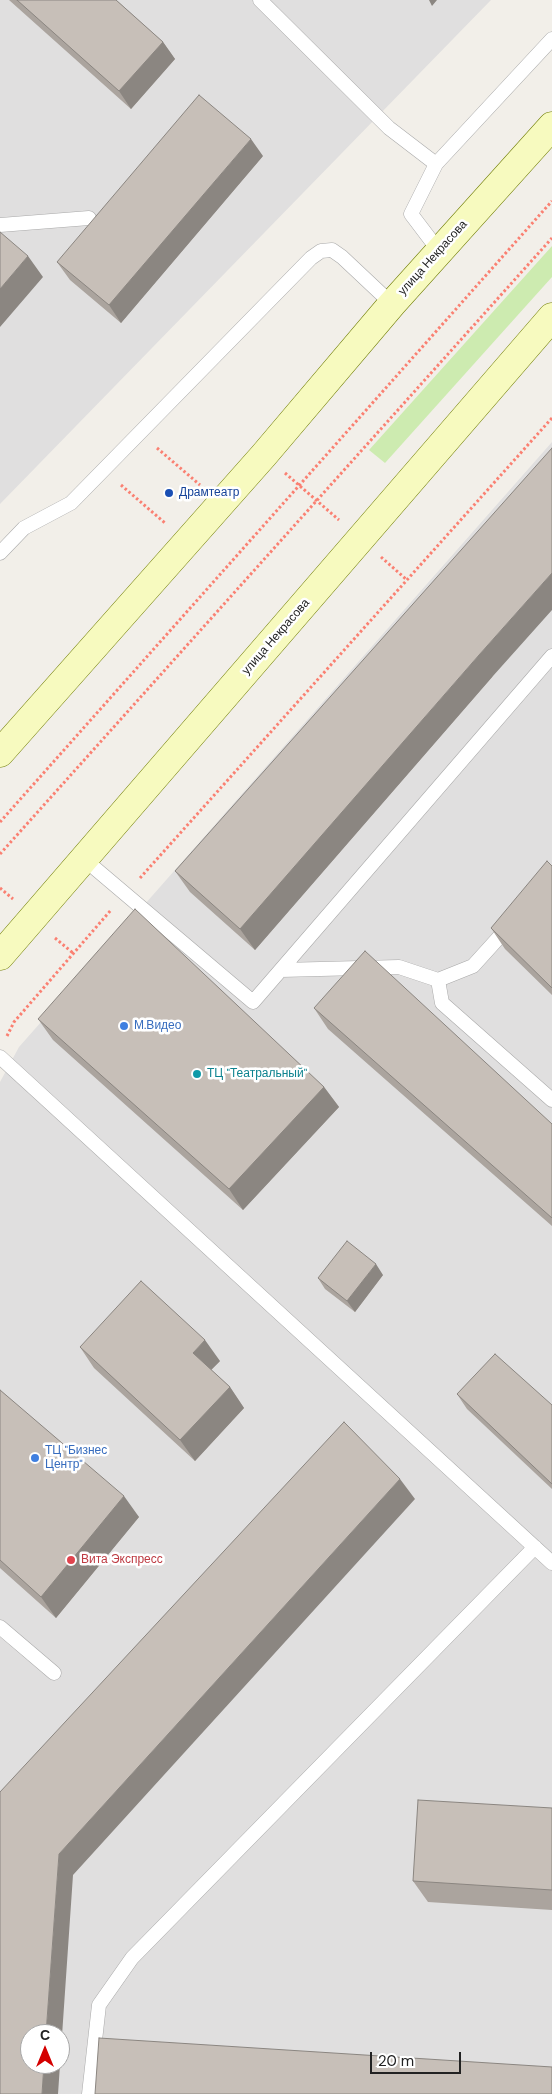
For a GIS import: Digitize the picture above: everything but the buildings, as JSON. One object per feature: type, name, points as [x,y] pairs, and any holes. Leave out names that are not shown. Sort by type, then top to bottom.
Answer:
[{"type":"main road","name":"улица Некрасова","points":[[0,753],[264,455],[392,304],[552,126]]},
{"type":"main road","name":"улица Некрасова","points":[[0,956],[552,317]]},
{"type":"lane","points":[[260,0],[389,128],[436,164]]},
{"type":"lane","points":[[439,252],[411,214],[436,164],[552,39]]},
{"type":"lane","points":[[0,225],[89,218]]},
{"type":"lane","points":[[0,552],[24,528],[70,503],[311,258],[320,252],[332,250],[342,256],[392,304]]},
{"type":"lane","points":[[84,859],[253,1002],[552,656]]},
{"type":"lane","points":[[281,970],[399,967],[438,980],[473,966],[519,916]]},
{"type":"lane","points":[[438,980],[442,1003],[552,1100]]},
{"type":"lane","points":[[0,1057],[552,1563]]},
{"type":"lane","points":[[89,2094],[99,2004],[132,1958],[535,1547]]},
{"type":"lane","points":[[0,1627],[54,1673]]},
{"type":"path","points":[[0,822],[552,201]]},
{"type":"path","points":[[0,854],[552,238]]},
{"type":"path","points":[[5,1039],[14,1022],[73,953],[552,418]]},
{"type":"path","points":[[154,445],[202,487]]},
{"type":"path","points":[[118,482],[168,526]]},
{"type":"path","points":[[0,888],[14,901]]},
{"type":"path","points":[[51,934],[73,953]]},
{"type":"shaded area","points":[[0,0],[491,0],[0,504]]},
{"type":"shaded area","points":[[552,442],[552,2094],[0,2094],[0,1082],[19,1047]]},
{"type":"green space","points":[[552,246],[552,277],[385,463],[369,450]]},
{"type":"place","name":"Драмтеатр","points":[[169,493]]},
{"type":"place","name":"М.Видео","points":[[124,1026]]},
{"type":"place","name":"ТЦ \"Театральный\"","points":[[197,1074]]},
{"type":"place","name":"ТЦ \"Бизнес Центр\"","points":[[35,1458]]},
{"type":"place","name":"Вита Экспресс","points":[[71,1560]]}]
